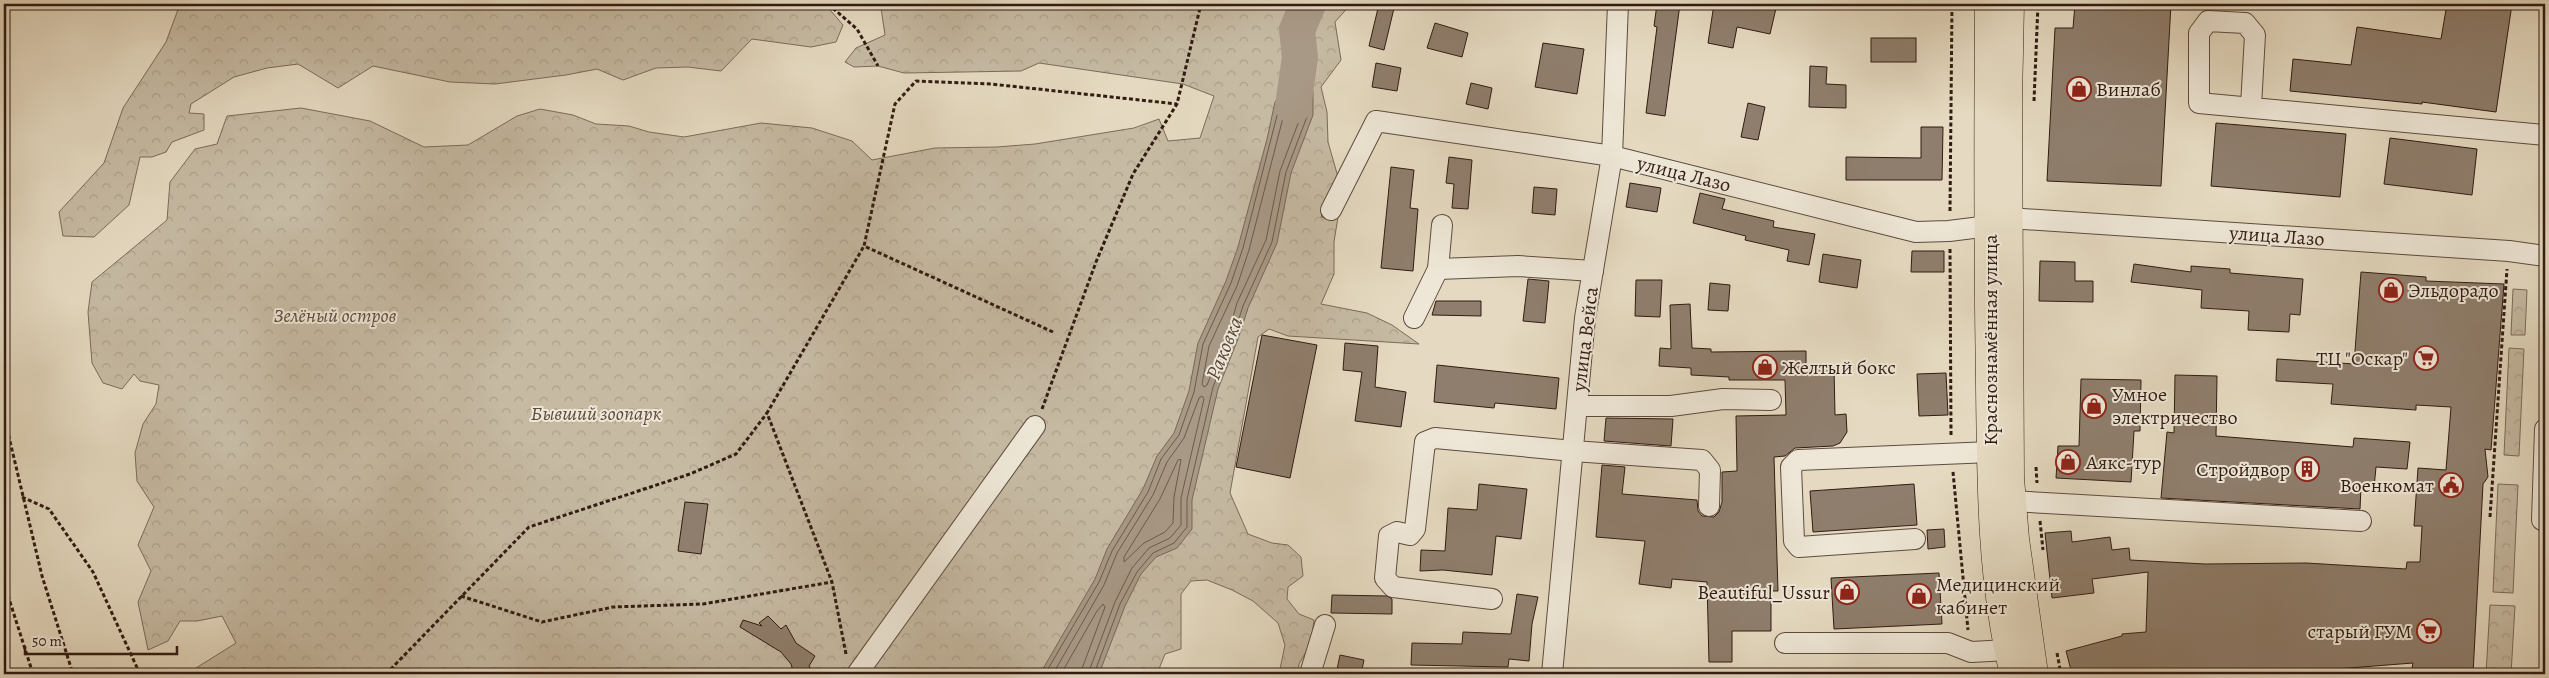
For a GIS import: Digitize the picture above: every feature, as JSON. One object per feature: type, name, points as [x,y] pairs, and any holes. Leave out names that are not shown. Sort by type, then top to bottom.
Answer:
[{"type":"highway","name":"Краснознамённая улица","points":[[1989,4],[2014,501],[2034,674]]},
{"type":"highway","name":"Краснознамённая улица","points":[[2010,4],[1999,222],[1991,452],[2014,501],[1999,590],[2011,662]]},
{"type":"street","name":"улица Вейса","points":[[1552,674],[1585,318],[1612,156],[1618,4]]},
{"type":"street","points":[[2251,106],[2255,35],[2245,23],[2208,22],[2199,33],[2199,103],[2251,106],[2545,135]]},
{"type":"street","name":"улица Лазо","points":[[1331,210],[1376,121],[1612,156],[1916,232],[1949,231],[1999,222],[2509,251],[2545,256]]},
{"type":"street","points":[[1414,318],[1438,269],[1442,225]]},
{"type":"street","points":[[1438,269],[1518,266],[1593,271]]},
{"type":"street","points":[[1577,406],[1670,406],[1723,399],[1771,400]]},
{"type":"street","points":[[857,674],[1035,426]]},
{"type":"street","points":[[2543,513],[2545,430]]},
{"type":"street","points":[[1492,599],[1393,587],[1385,578],[1389,536],[1397,532],[1410,535],[1414,529],[1425,442],[1435,438],[1573,451],[1702,460],[1710,470],[1709,506]]},
{"type":"street","points":[[1915,539],[1800,547],[1794,541],[1792,467],[1798,460],[1991,452]]},
{"type":"street","points":[[2014,501],[2361,521]]},
{"type":"street","points":[[1310,674],[1325,625]]},
{"type":"street","points":[[1785,643],[1948,643],[1971,652],[2011,662]]},
{"type":"path","points":[[828,4],[857,30],[878,66]]},
{"type":"path","points":[[1035,426],[1096,262],[1134,174],[1177,104],[1201,4]]},
{"type":"path","points":[[1952,4],[1949,231],[1952,454],[1956,527],[1971,652]]},
{"type":"path","points":[[2034,108],[2038,4]]},
{"type":"path","points":[[386,674],[529,527],[690,474],[736,454],[767,413],[864,246],[895,104],[916,81],[991,84],[1177,104]]},
{"type":"path","points":[[864,246],[1052,332]]},
{"type":"path","points":[[2490,517],[2509,251]]},
{"type":"path","points":[[767,413],[832,582],[846,656]]},
{"type":"path","points":[[4,416],[42,576],[73,674]]},
{"type":"path","points":[[2036,466],[2014,501],[2043,553]]},
{"type":"path","points":[[22,497],[49,509],[93,572],[140,674]]},
{"type":"path","points":[[461,596],[542,622],[613,607],[704,604],[832,582]]},
{"type":"path","points":[[4,583],[33,674]]},
{"type":"path","points":[[2057,650],[2061,674]]},
{"type":"green space","points":[[180,4],[825,4],[843,25],[836,42],[811,47],[752,39],[721,71],[688,67],[656,68],[623,80],[597,69],[495,84],[450,82],[373,66],[338,88],[298,64],[267,68],[234,77],[191,104],[189,113],[204,114],[204,130],[172,142],[166,152],[152,157],[140,157],[129,205],[94,237],[63,236],[59,212],[104,163],[123,108],[166,42]]},
{"type":"green space","name":"Зелёный остров","points":[[871,4],[1351,4],[1335,22],[1341,60],[1321,87],[1327,112],[1328,142],[1338,177],[1321,217],[1338,217],[1334,242],[1334,274],[1321,304],[1367,313],[1392,325],[1419,344],[1288,336],[1269,329],[1258,337],[1230,493],[1248,534],[1272,543],[1288,545],[1301,557],[1303,576],[1288,587],[1287,599],[1299,614],[1314,620],[1311,643],[1299,664],[1298,674],[1279,674],[1285,645],[1278,623],[1253,601],[1207,580],[1191,581],[1181,594],[1181,649],[1165,654],[1157,674],[198,674],[196,668],[236,643],[222,616],[197,621],[180,621],[168,641],[148,650],[138,602],[151,571],[138,545],[154,507],[137,481],[135,453],[143,424],[156,404],[159,385],[140,381],[134,374],[122,389],[103,383],[92,363],[88,312],[92,282],[167,220],[170,182],[195,149],[217,144],[227,116],[301,108],[370,121],[424,147],[468,145],[517,116],[540,109],[573,115],[596,124],[629,126],[649,132],[684,137],[761,123],[812,128],[852,141],[872,160],[935,148],[1035,144],[1134,128],[1159,119],[1168,141],[1200,138],[1214,96],[1183,84],[1039,63],[1021,71],[904,73],[878,66],[854,67],[845,62],[856,48],[885,35],[881,8]]},
{"type":"green space","points":[[2513,289],[2527,290],[2525,335],[2511,335]]},
{"type":"green space","points":[[2509,348],[2524,349],[2519,456],[2504,455]]},
{"type":"green space","points":[[2498,484],[2518,485],[2513,593],[2493,592]]},
{"type":"green space","points":[[2490,605],[2515,606],[2511,674],[2486,674]]},
{"type":"water","points":[[1302,4],[1318,4],[1313,24],[1304,35],[1292,22]]},
{"type":"water","points":[[1300,57],[1306,62],[1313,92],[1313,115],[1291,173],[1277,243],[1248,308],[1218,389],[1192,500],[1192,529],[1177,548],[1156,557],[1141,574],[1125,606],[1099,674],[1040,674],[1095,579],[1107,549],[1143,489],[1157,456],[1174,433],[1189,391],[1198,343],[1226,281],[1238,247],[1275,102],[1290,80]]},
{"type":"building","points":[[1379,4],[1395,4],[1384,50],[1369,46]]},
{"type":"building","points":[[1657,4],[1680,4],[1665,116],[1646,113],[1657,27],[1654,26]]},
{"type":"building","points":[[1714,4],[1777,4],[1770,34],[1737,27],[1733,48],[1708,43]]},
{"type":"building","points":[[2075,4],[2171,4],[2161,186],[2047,181],[2055,28],[2073,28]]},
{"type":"building","points":[[2447,4],[2512,4],[2496,112],[2422,102],[2422,104],[2290,91],[2293,59],[2351,65],[2357,27],[2441,39]]},
{"type":"building","points":[[1435,23],[1468,33],[1462,57],[1427,48]]},
{"type":"building","points":[[1871,38],[1916,38],[1916,62],[1871,62]]},
{"type":"building","points":[[1543,43],[1584,49],[1577,94],[1535,87]]},
{"type":"building","points":[[1376,63],[1401,68],[1397,91],[1372,87]]},
{"type":"building","points":[[1810,66],[1827,67],[1826,84],[1846,85],[1846,108],[1809,107]]},
{"type":"building","points":[[1471,83],[1492,88],[1488,109],[1466,104]]},
{"type":"building","points":[[1748,103],[1765,107],[1758,140],[1741,137]]},
{"type":"building","points":[[2216,123],[2346,134],[2340,197],[2211,186]]},
{"type":"building","points":[[1921,127],[1943,127],[1942,180],[1846,180],[1846,157],[1921,158]]},
{"type":"building","points":[[2390,138],[2477,149],[2472,195],[2384,184]]},
{"type":"building","points":[[1449,157],[1472,160],[1468,209],[1452,208],[1454,184],[1446,183]]},
{"type":"building","points":[[1391,167],[1414,170],[1410,208],[1418,209],[1413,271],[1381,268]]},
{"type":"building","points":[[1630,183],[1661,188],[1657,212],[1626,207]]},
{"type":"building","points":[[1534,187],[1557,189],[1555,215],[1532,213]]},
{"type":"building","points":[[1700,193],[1725,199],[1722,209],[1774,221],[1773,227],[1815,234],[1809,265],[1787,261],[1789,250],[1745,240],[1746,236],[1693,223]]},
{"type":"building","points":[[1912,251],[1944,251],[1944,272],[1911,272]]},
{"type":"building","points":[[1823,254],[1861,260],[1857,288],[1819,282]]},
{"type":"building","points":[[2040,261],[2075,262],[2075,281],[2093,281],[2093,302],[2039,301]]},
{"type":"building","points":[[2134,264],[2191,272],[2191,266],[2230,269],[2230,273],[2303,279],[2300,315],[2290,314],[2289,332],[2248,330],[2249,311],[2201,308],[2202,290],[2131,282]]},
{"type":"building","points":[[2361,272],[2426,277],[2426,281],[2504,284],[2491,450],[2485,449],[2488,477],[2483,484],[2473,674],[2411,674],[2413,663],[2272,674],[2072,674],[2066,651],[2122,636],[2122,634],[2146,632],[2148,572],[2092,579],[2094,593],[2052,598],[2045,533],[2071,531],[2072,542],[2110,537],[2112,550],[2129,548],[2130,560],[2205,564],[2306,563],[2406,569],[2407,562],[2420,562],[2422,526],[2414,526],[2418,468],[2446,470],[2451,407],[2416,405],[2416,410],[2331,404],[2333,384],[2276,381],[2277,359],[2354,364]]},
{"type":"building","points":[[1528,279],[1549,281],[1545,323],[1523,321]]},
{"type":"building","points":[[1636,280],[1662,280],[1660,317],[1635,316]]},
{"type":"building","points":[[1710,283],[1730,285],[1728,311],[1708,310]]},
{"type":"building","points":[[1436,301],[1481,301],[1481,316],[1432,315]]},
{"type":"building","points":[[1690,304],[1692,348],[1711,349],[1711,352],[1806,351],[1806,367],[1834,367],[1835,415],[1846,414],[1847,432],[1840,443],[1833,446],[1795,448],[1785,456],[1774,457],[1778,591],[1771,591],[1771,631],[1732,631],[1732,662],[1709,662],[1707,582],[1672,579],[1671,588],[1639,584],[1645,541],[1596,537],[1602,465],[1625,467],[1622,494],[1697,500],[1698,511],[1702,516],[1714,517],[1719,512],[1722,502],[1722,472],[1737,471],[1736,416],[1786,415],[1785,380],[1729,380],[1729,377],[1691,375],[1691,368],[1659,366],[1660,348],[1671,349],[1670,305]]},
{"type":"building","points":[[1262,335],[1317,345],[1290,478],[1236,467]]},
{"type":"building","points":[[1345,343],[1378,346],[1375,387],[1406,392],[1401,427],[1355,421],[1362,372],[1343,370]]},
{"type":"building","points":[[1437,365],[1559,378],[1556,409],[1495,403],[1494,408],[1434,402]]},
{"type":"building","points":[[1946,373],[1948,415],[1919,416],[1917,374]]},
{"type":"building","points":[[2175,375],[2217,376],[2216,436],[2353,447],[2354,438],[2410,442],[2407,469],[2376,467],[2374,488],[2361,487],[2360,509],[2161,498],[2167,432],[2174,433]]},
{"type":"building","points":[[2081,379],[2141,380],[2140,431],[2134,431],[2131,482],[2056,478],[2058,446],[2079,446]]},
{"type":"building","points":[[1606,418],[1673,419],[1671,446],[1604,441]]},
{"type":"building","points":[[1479,484],[1527,489],[1521,539],[1496,536],[1492,575],[1443,570],[1420,571],[1421,550],[1445,551],[1448,508],[1477,510]]},
{"type":"building","points":[[1914,484],[1917,525],[1813,532],[1810,491]]},
{"type":"building","points":[[685,502],[708,504],[701,554],[678,551]]},
{"type":"building","points":[[1944,529],[1945,547],[1928,549],[1927,530]]},
{"type":"building","points":[[1939,573],[1942,624],[1834,629],[1831,578]]},
{"type":"building","points":[[1517,594],[1538,597],[1532,624],[1529,661],[1509,659],[1508,667],[1411,665],[1412,643],[1462,644],[1463,632],[1511,634]]},
{"type":"building","points":[[1332,595],[1387,596],[1392,599],[1392,614],[1331,613]]},
{"type":"building","points":[[768,616],[781,629],[786,625],[796,643],[815,656],[809,666],[814,674],[794,674],[791,664],[781,652],[740,627],[743,620],[762,626],[759,623]]},
{"type":"building","points":[[1340,655],[1364,660],[1361,674],[1336,674]]},
{"type":"waterway","name":"Раковка","points":[[1293,106],[1300,57],[1297,30],[1308,4]]},
{"type":"place","name":"Винлаб","points":[[2079,89]]},
{"type":"place","name":"Эльдорадо","points":[[2391,290]]},
{"type":"place","name":"ТЦ \"Оскар\"","points":[[2426,358]]},
{"type":"place","name":"Желтый бокс","points":[[1765,367]]},
{"type":"place","name":"Умное электричество","points":[[2094,406]]},
{"type":"place","name":"Аякс-тур","points":[[2068,462]]},
{"type":"place","name":"Стройдвор","points":[[2307,469]]},
{"type":"place","name":"Военкомат","points":[[2451,485]]},
{"type":"place","name":"Beautiful_Ussur","points":[[1847,592]]},
{"type":"place","name":"Медицинский кабинет","points":[[1919,596]]},
{"type":"place","name":"старый ГУМ","points":[[2429,631]]},
{"type":"park label","name":"Бывший зоопарк","points":[[596,413]]}]
